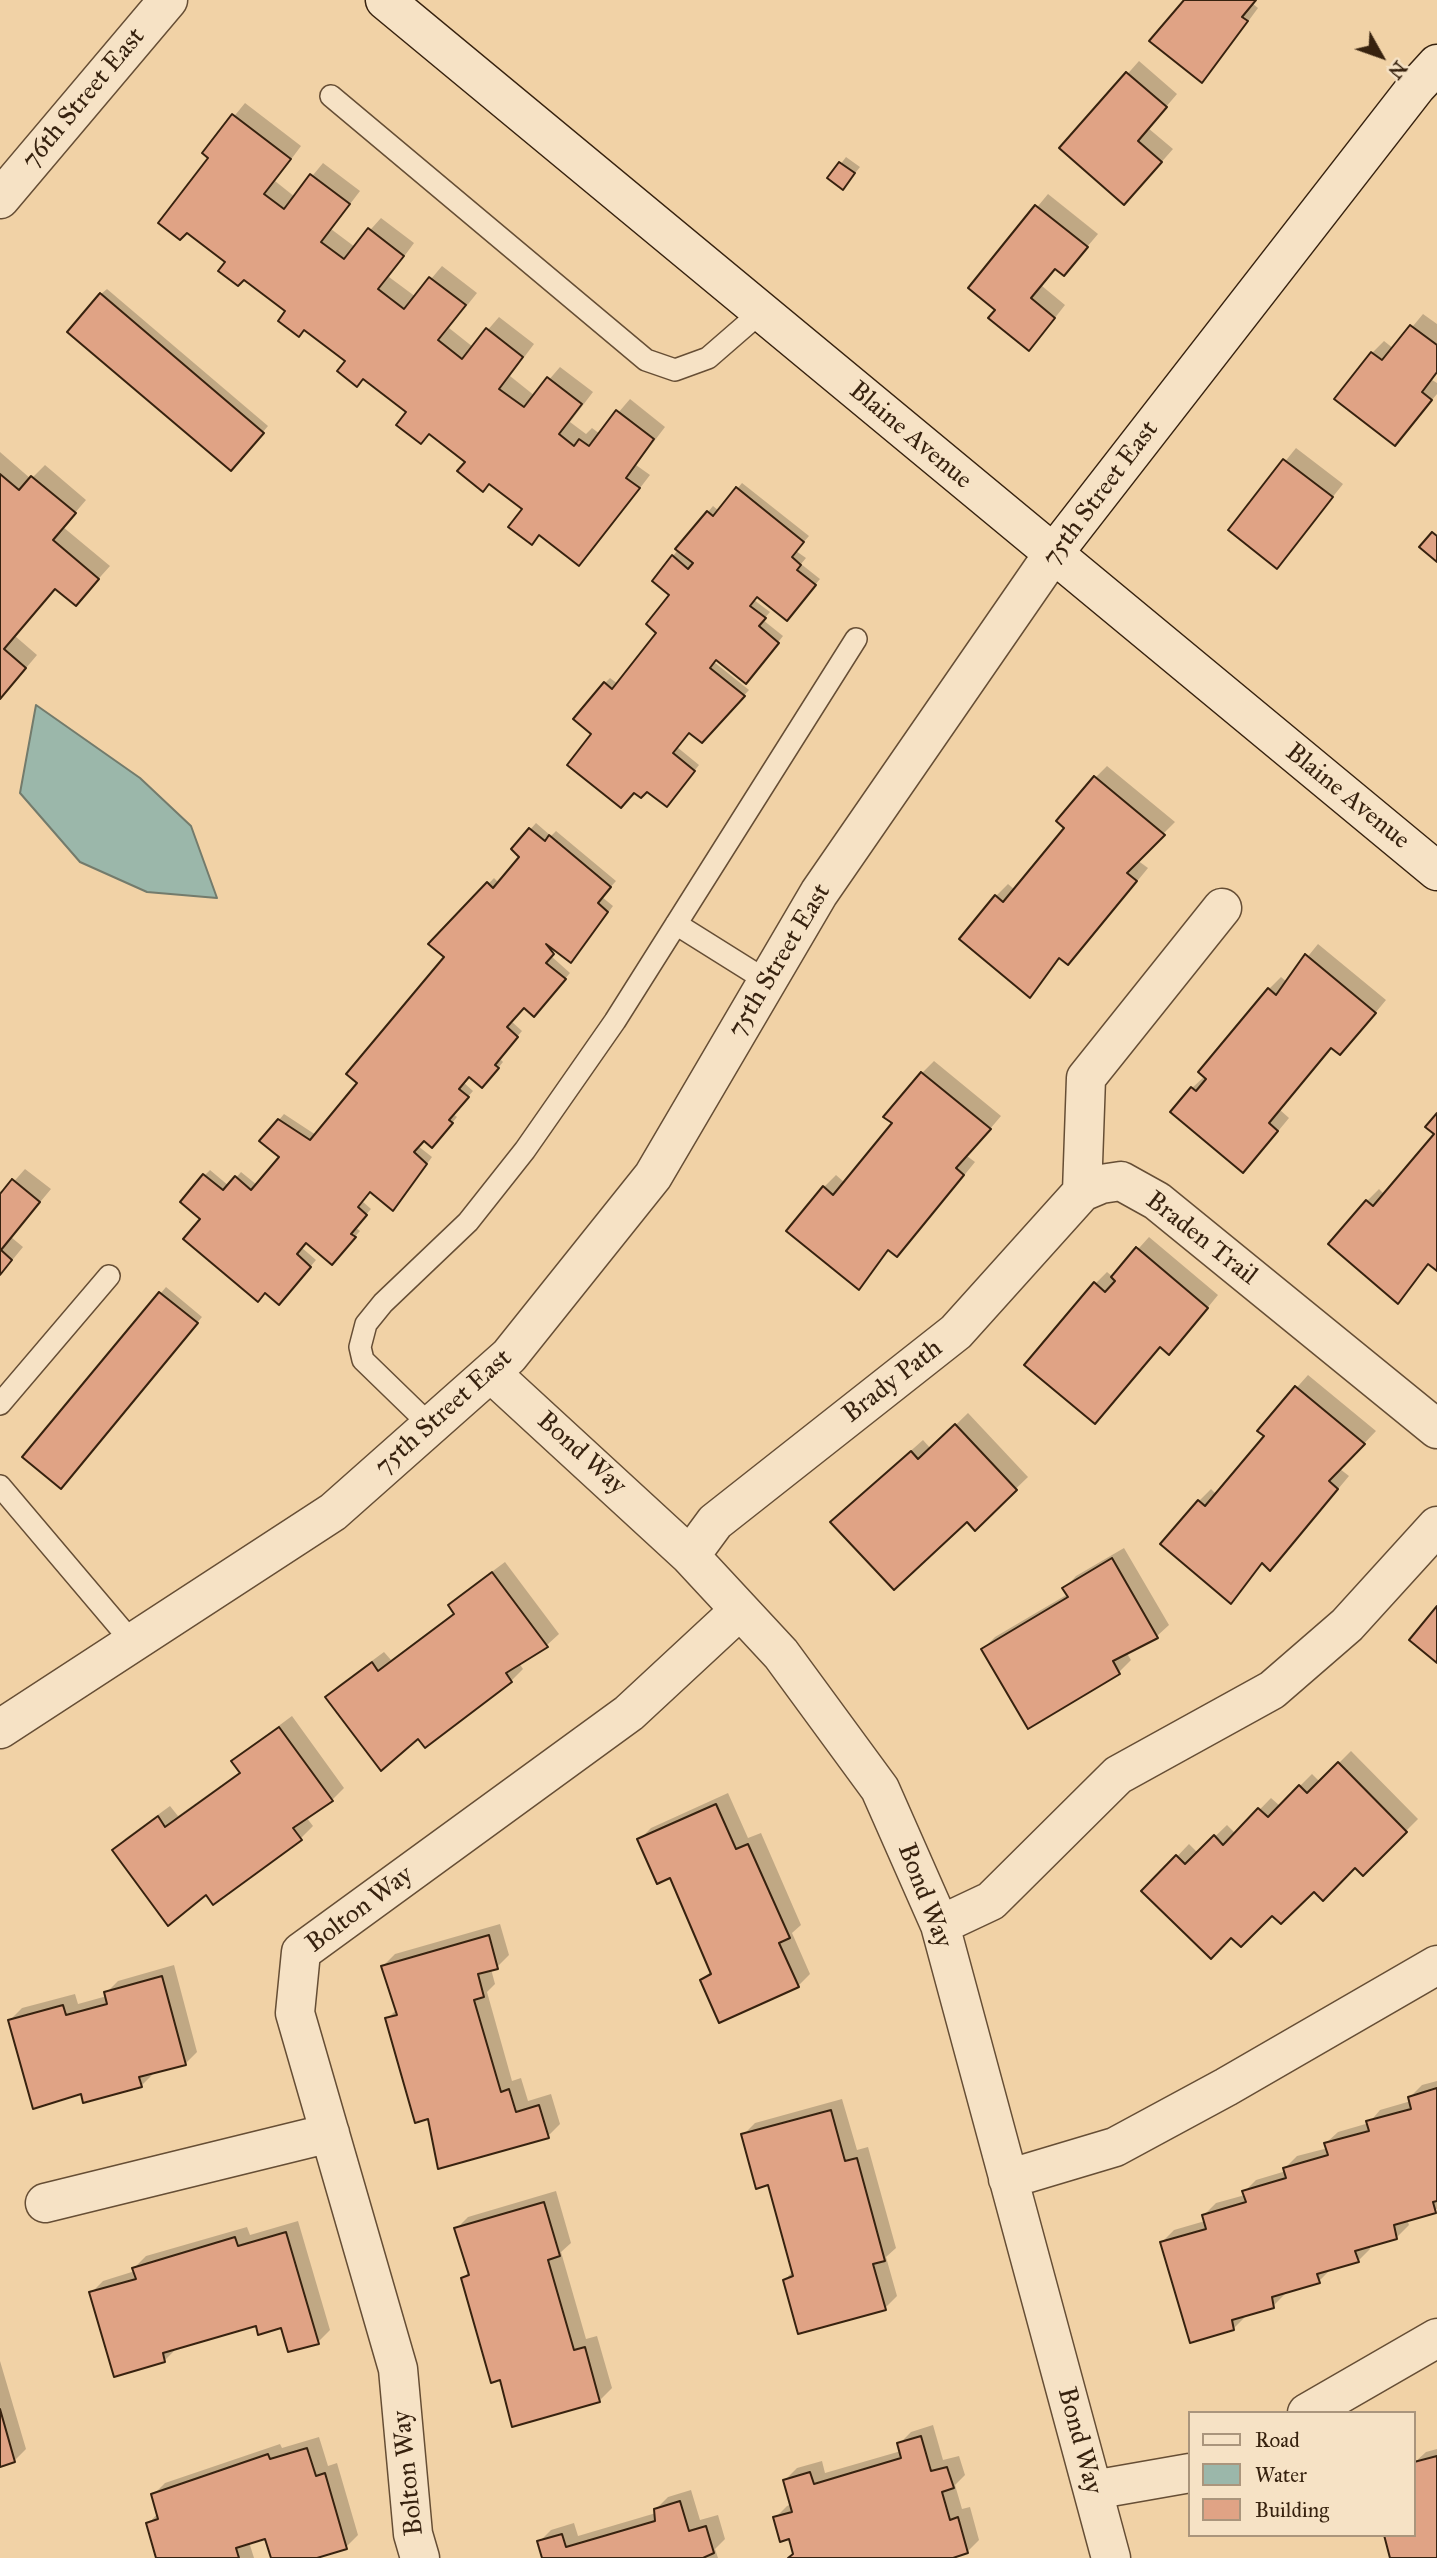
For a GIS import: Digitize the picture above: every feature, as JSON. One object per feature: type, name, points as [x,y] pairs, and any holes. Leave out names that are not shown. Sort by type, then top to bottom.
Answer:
[{"type":"street","name":"76th Street East","points":[[0,198],[168,0]]},
{"type":"street","name":"Blaine Avenue","points":[[384,0],[1437,871]]},
{"type":"street","name":"75th Street East","points":[[0,1730],[334,1513],[509,1356],[653,1176],[819,893],[1053,554],[1416,87],[1437,64]]},
{"type":"street","points":[[1082,1192],[1086,1078],[1222,908]]},
{"type":"street","name":"Braden Trail","points":[[1082,1192],[1101,1184],[1121,1181],[1157,1201],[1436,1425]]},
{"type":"street","name":"Brady Path","points":[[690,1556],[715,1522],[956,1332],[1082,1192]]},
{"type":"street","name":"Bond Way","points":[[491,1373],[690,1556],[781,1654],[880,1788],[940,1925],[1111,2558]]},
{"type":"street","points":[[940,1925],[991,1901],[1118,1775],[1272,1690],[1347,1625],[1437,1526]]},
{"type":"street","name":"Bolton Way","points":[[420,2558],[412,2535],[398,2369],[295,2013],[301,1952],[629,1713],[740,1610]]},
{"type":"street","points":[[1008,2179],[1115,2147],[1226,2087],[1437,1965]]},
{"type":"street","points":[[45,2203],[330,2133]]},
{"type":"street","points":[[1310,2411],[1437,2338]]},
{"type":"street","points":[[1093,2490],[1188,2473]]},
{"type":"lane","points":[[331,96],[646,360],[675,370],[708,358],[761,312]]},
{"type":"lane","points":[[431,1426],[363,1360],[360,1347],[366,1324],[383,1303],[468,1222],[525,1150],[615,1021],[856,639]]},
{"type":"lane","points":[[676,924],[767,982]]},
{"type":"lane","points":[[0,1404],[109,1276]]},
{"type":"lane","points":[[0,1486],[133,1643]]},
{"type":"water","points":[[36,705],[140,778],[191,826],[217,898],[147,892],[80,862],[20,793]]},
{"type":"building","points":[[1184,0],[1256,0],[1242,17],[1248,21],[1202,83],[1149,41]]},
{"type":"building","points":[[1126,72],[1167,107],[1138,141],[1162,162],[1124,205],[1059,148]]},
{"type":"building","points":[[232,114],[291,159],[264,194],[284,209],[310,174],[350,204],[321,242],[344,259],[368,228],[404,256],[378,289],[404,309],[429,277],[466,305],[438,340],[462,359],[486,328],[523,357],[499,389],[524,407],[547,377],[582,404],[559,434],[574,446],[579,439],[589,446],[616,410],[654,439],[626,478],[640,488],[579,566],[539,535],[532,545],[508,527],[522,509],[489,484],[483,492],[457,471],[465,462],[429,434],[421,444],[396,425],[406,412],[363,379],[357,387],[337,371],[345,361],[304,330],[299,337],[278,321],[285,311],[244,280],[238,286],[218,271],[225,262],[187,233],[180,240],[158,223],[208,158],[202,153]]},
{"type":"building","points":[[839,162],[855,173],[843,190],[827,178]]},
{"type":"building","points":[[1035,205],[1088,247],[1064,276],[1055,269],[1031,298],[1055,318],[1029,351],[988,318],[995,310],[968,288]]},
{"type":"building","points":[[100,293],[264,433],[231,471],[67,332]]},
{"type":"building","points":[[1410,325],[1437,345],[1437,372],[1422,392],[1432,400],[1395,446],[1334,399],[1371,352],[1382,360]]},
{"type":"building","points":[[1283,459],[1333,497],[1277,569],[1228,530]]},
{"type":"building","points":[[0,474],[19,490],[31,476],[76,513],[53,540],[99,579],[76,606],[55,589],[4,649],[26,668],[0,699]]},
{"type":"building","points":[[736,487],[804,542],[792,557],[801,565],[797,570],[816,585],[787,621],[757,597],[750,606],[766,618],[759,626],[779,643],[746,684],[716,660],[710,668],[745,696],[702,743],[689,733],[673,753],[695,771],[667,807],[647,792],[641,798],[634,793],[621,808],[567,765],[591,734],[573,719],[604,682],[612,689],[656,633],[646,624],[669,595],[652,581],[672,555],[688,569],[693,563],[675,549],[707,511],[713,516]]},
{"type":"building","points":[[1432,532],[1437,536],[1437,562],[1419,547]]},
{"type":"building","points":[[1094,776],[1165,835],[1127,873],[1137,881],[1068,965],[1059,958],[1030,998],[959,939],[995,895],[1003,902],[1064,828],[1056,821]]},
{"type":"building","points":[[529,828],[545,841],[549,835],[611,887],[598,903],[608,912],[571,963],[546,944],[554,954],[546,963],[566,979],[534,1017],[524,1008],[507,1027],[518,1037],[495,1065],[499,1068],[482,1088],[469,1077],[459,1089],[469,1097],[449,1120],[453,1123],[432,1148],[424,1141],[414,1152],[427,1164],[393,1211],[370,1192],[358,1207],[367,1215],[351,1234],[356,1237],[332,1265],[306,1243],[297,1254],[311,1267],[279,1305],[265,1293],[258,1302],[183,1239],[200,1219],[180,1202],[203,1174],[223,1190],[235,1176],[251,1190],[279,1157],[259,1141],[278,1119],[310,1140],[357,1083],[346,1074],[444,957],[428,944],[487,882],[493,888],[519,857],[511,849]]},
{"type":"building","points":[[1305,954],[1376,1013],[1340,1055],[1331,1048],[1269,1123],[1278,1131],[1243,1173],[1170,1112],[1191,1087],[1196,1091],[1206,1079],[1198,1072],[1268,988],[1276,995]]},
{"type":"building","points":[[921,1072],[991,1129],[956,1168],[964,1175],[897,1257],[888,1250],[859,1290],[786,1231],[823,1186],[833,1195],[892,1123],[883,1117]]},
{"type":"building","points":[[1437,1113],[1437,1271],[1428,1264],[1398,1304],[1328,1244],[1366,1200],[1373,1206],[1434,1134],[1425,1127]]},
{"type":"building","points":[[12,1179],[40,1202],[1,1250],[12,1260],[0,1275],[0,1194]]},
{"type":"building","points":[[1136,1247],[1208,1308],[1169,1355],[1160,1347],[1095,1424],[1024,1365],[1094,1282],[1105,1292],[1115,1281],[1111,1277]]},
{"type":"building","points":[[159,1292],[198,1323],[61,1489],[22,1457]]},
{"type":"building","points":[[1295,1386],[1365,1444],[1329,1481],[1338,1489],[1270,1571],[1262,1563],[1231,1604],[1160,1544],[1198,1500],[1205,1506],[1264,1436],[1257,1431]]},
{"type":"building","points":[[955,1424],[1017,1490],[975,1531],[967,1522],[894,1590],[830,1522],[911,1451],[918,1459]]},
{"type":"building","points":[[1112,1558],[1158,1638],[1113,1661],[1120,1674],[1028,1729],[981,1649],[1068,1597],[1062,1588]]},
{"type":"building","points":[[492,1572],[548,1647],[506,1673],[512,1682],[425,1748],[418,1739],[381,1771],[325,1697],[372,1662],[378,1671],[454,1614],[448,1605]]},
{"type":"building","points":[[1437,1606],[1437,1663],[1409,1640]]},
{"type":"building","points":[[279,1727],[333,1801],[293,1828],[302,1840],[213,1905],[206,1895],[168,1926],[112,1850],[158,1816],[165,1827],[240,1773],[231,1761]]},
{"type":"building","points":[[1338,1762],[1407,1832],[1363,1876],[1355,1868],[1323,1901],[1314,1892],[1281,1924],[1272,1916],[1241,1947],[1231,1938],[1211,1959],[1141,1891],[1176,1855],[1185,1864],[1214,1835],[1223,1845],[1258,1808],[1268,1817],[1299,1785],[1307,1793]]},
{"type":"building","points":[[716,1804],[736,1849],[748,1844],[790,1938],[779,1943],[799,1987],[719,2023],[700,1980],[711,1974],[670,1878],[657,1884],[637,1839]]},
{"type":"building","points":[[489,1935],[498,1969],[478,1974],[484,1997],[474,2000],[501,2092],[509,2089],[516,2112],[539,2105],[549,2138],[438,2169],[428,2119],[415,2123],[385,2018],[397,2015],[381,1966]]},
{"type":"building","points":[[162,1976],[186,2065],[139,2077],[142,2087],[83,2103],[81,2094],[33,2109],[8,2020],[63,2005],[66,2015],[107,2004],[104,1992]]},
{"type":"building","points":[[1437,2088],[1437,2201],[1433,2202],[1436,2213],[1394,2225],[1397,2239],[1355,2251],[1359,2262],[1317,2274],[1320,2283],[1272,2297],[1274,2308],[1232,2320],[1234,2330],[1190,2343],[1160,2242],[1206,2229],[1202,2215],[1246,2202],[1242,2191],[1286,2178],[1283,2168],[1328,2155],[1324,2143],[1369,2131],[1366,2121],[1411,2109],[1408,2097]]},
{"type":"building","points":[[831,2110],[845,2161],[857,2158],[885,2261],[873,2264],[886,2310],[798,2334],[783,2280],[793,2276],[768,2185],[756,2189],[741,2134]]},
{"type":"building","points":[[544,2202],[560,2256],[548,2260],[574,2350],[585,2347],[600,2402],[512,2427],[500,2380],[491,2383],[461,2278],[469,2275],[454,2228]]},
{"type":"building","points":[[286,2232],[319,2344],[288,2352],[281,2328],[258,2335],[256,2326],[163,2353],[165,2362],[114,2377],[89,2292],[136,2279],[132,2268],[235,2237],[238,2246]]},
{"type":"building","points":[[0,2409],[15,2462],[0,2467]]},
{"type":"building","points":[[921,2436],[931,2471],[947,2467],[954,2488],[942,2492],[950,2520],[958,2517],[968,2553],[953,2558],[788,2558],[793,2554],[789,2539],[780,2542],[773,2517],[792,2512],[783,2480],[810,2472],[814,2484],[901,2458],[897,2443]]},
{"type":"building","points":[[307,2448],[316,2476],[325,2473],[347,2549],[317,2558],[271,2558],[265,2539],[236,2548],[239,2558],[156,2558],[146,2523],[158,2519],[151,2494],[268,2454],[270,2459]]},
{"type":"building","points":[[1437,2456],[1437,2558],[1390,2558],[1385,2537],[1416,2537],[1416,2461]]},
{"type":"building","points":[[680,2501],[689,2531],[706,2526],[714,2553],[703,2558],[542,2558],[537,2541],[562,2534],[566,2547],[655,2521],[654,2509]]}]
